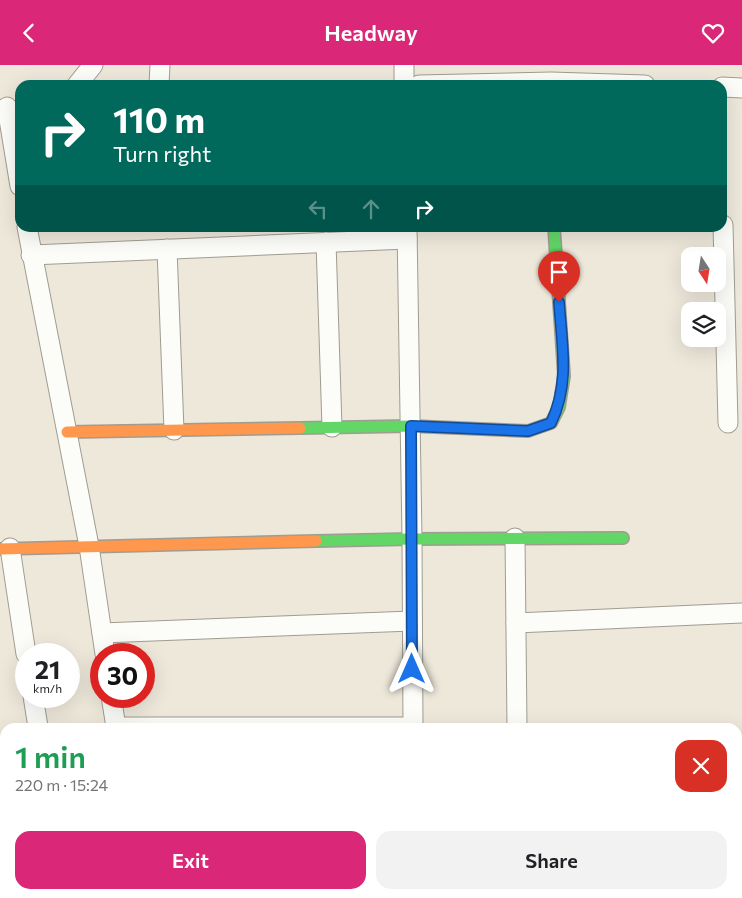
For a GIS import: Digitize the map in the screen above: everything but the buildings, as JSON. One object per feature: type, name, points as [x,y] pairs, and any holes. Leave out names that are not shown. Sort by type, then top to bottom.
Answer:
[{"type":"street","points":[[81,80],[93,65]]},
{"type":"street","points":[[159,80],[160,65]]},
{"type":"street","points":[[404,65],[404,80]]},
{"type":"street","points":[[727,87],[742,88]]},
{"type":"street","points":[[9,107],[15,150]]},
{"type":"street","points":[[28,232],[89,546],[103,643]]},
{"type":"street","points":[[67,432],[411,426],[528,431],[551,423],[559,407],[564,376],[554,232]]},
{"type":"street","points":[[724,232],[728,423]]},
{"type":"street","points":[[31,255],[326,242],[407,233],[411,426],[413,723]]},
{"type":"street","points":[[326,242],[332,427]]},
{"type":"street","points":[[166,249],[174,430]]},
{"type":"street","points":[[515,538],[517,723]]},
{"type":"street","points":[[24,643],[5,548],[412,539],[623,538]]},
{"type":"street","points":[[516,623],[742,613]]},
{"type":"street","points":[[102,633],[412,621]]},
{"type":"street","points":[[35,708],[37,723]]},
{"type":"street","points":[[113,708],[114,723]]},
{"type":"traffic: fast","points":[[300,428],[411,426],[528,431],[551,423],[559,407],[564,376],[554,232]]},
{"type":"traffic: fast","points":[[316,541],[623,538]]},
{"type":"traffic: slow","points":[[67,432],[300,428]]},
{"type":"traffic: slow","points":[[0,549],[316,541]]},
{"type":"route","points":[[412,669],[411,426],[528,431],[551,423],[559,407],[564,376],[559,302]]}]
